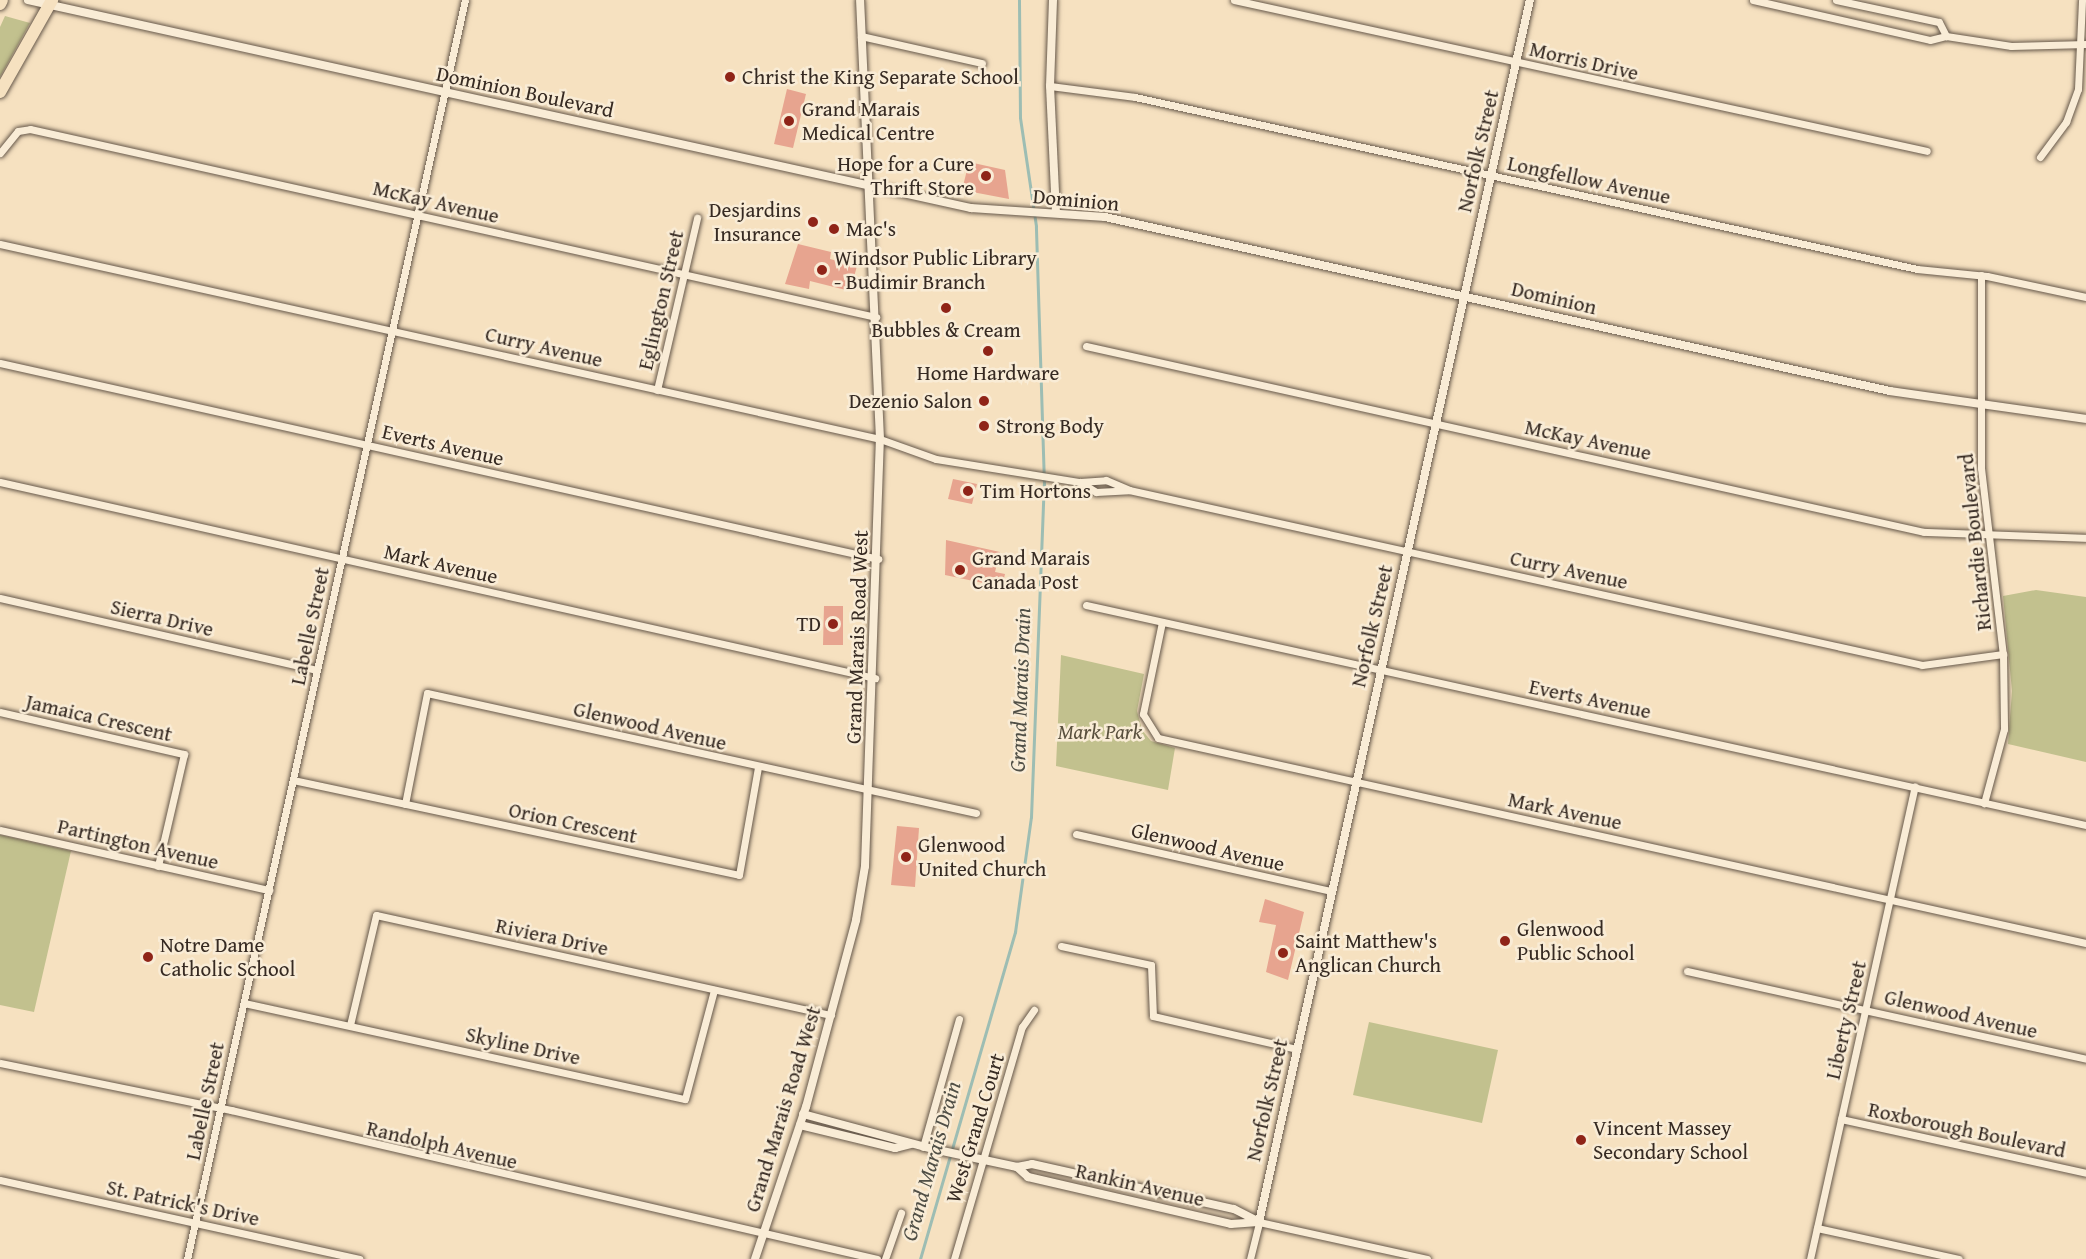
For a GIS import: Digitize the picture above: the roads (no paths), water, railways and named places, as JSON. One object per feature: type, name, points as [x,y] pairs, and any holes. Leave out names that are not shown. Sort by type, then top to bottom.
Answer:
[{"type":"highway","points":[[0,92],[50,2]]},
{"type":"street","name":"Dominion Boulevard","points":[[28,0],[50,2],[869,186],[1015,213]]},
{"type":"street","name":"Labelle Street","points":[[187,1259],[465,0]]},
{"type":"street","name":"Grand Marais Road West","points":[[755,1259],[800,1125],[856,920],[870,791],[880,440],[860,0]]},
{"type":"street","points":[[1053,0],[1050,86],[1056,213]]},
{"type":"street","name":"Morris Drive","points":[[1234,0],[1927,151]]},
{"type":"street","name":"Norfolk Street","points":[[1250,1259],[1530,0]]},
{"type":"street","points":[[1753,0],[1930,40],[1946,36],[2011,46],[2085,44]]},
{"type":"street","points":[[1836,0],[1939,22],[1946,36]]},
{"type":"street","points":[[2040,157],[2066,122],[2078,89],[2085,44],[2082,0]]},
{"type":"street","points":[[861,36],[982,63]]},
{"type":"street","name":"Longfellow Avenue","points":[[1050,86],[1135,97],[1917,269],[1981,275],[2086,297]]},
{"type":"street","name":"McKay Avenue","points":[[0,153],[18,131],[30,129],[876,317]]},
{"type":"street","name":"Dominion","points":[[1015,213],[1056,213],[1105,217],[1890,391],[2086,419]]},
{"type":"street","name":"Eglington Street","points":[[657,390],[698,218]]},
{"type":"street","name":"Curry Avenue","points":[[0,244],[880,440],[936,459],[1080,482],[1106,480],[1129,490],[1922,665],[2003,654]]},
{"type":"street","name":"Richardie Boulevard","points":[[1981,275],[1981,404],[1988,533],[2003,654],[2004,729],[1984,803]]},
{"type":"street","name":"McKay Avenue","points":[[1086,346],[1924,532],[2086,538]]},
{"type":"street","name":"Everts Avenue","points":[[0,363],[878,559]]},
{"type":"street","name":"Mark Avenue","points":[[0,482],[875,678]]},
{"type":"street","name":"Curry Avenue","points":[[1080,482],[1096,492],[1129,490]]},
{"type":"street","name":"Sierra Drive","points":[[0,598],[317,670]]},
{"type":"street","name":"Everts Avenue","points":[[1086,605],[2086,825]]},
{"type":"street","name":"Mark Avenue","points":[[1162,622],[1143,714],[1158,738],[2086,943]]},
{"type":"street","name":"Glenwood Avenue","points":[[405,804],[427,693],[976,813]]},
{"type":"street","name":"Jamaica Crescent","points":[[0,712],[184,754],[158,866]]},
{"type":"street","name":"Orion Crescent","points":[[293,780],[739,875],[758,767]]},
{"type":"street","name":"Liberty Street","points":[[1810,1259],[1915,787]]},
{"type":"street","name":"Partington Avenue","points":[[0,830],[269,890]]},
{"type":"street","name":"Glenwood Avenue","points":[[1076,834],[1332,891]]},
{"type":"street","name":"Riviera Drive","points":[[350,1025],[376,915],[831,1015]]},
{"type":"street","points":[[1061,946],[1151,965],[1153,1016],[1297,1049]]},
{"type":"street","name":"Glenwood Avenue","points":[[1687,970],[2086,1059]]},
{"type":"street","name":"Skyline Drive","points":[[244,1003],[685,1099],[714,990]]},
{"type":"street","name":"West Grand Court","points":[[954,1259],[979,1159],[1022,1027],[1034,1010]]},
{"type":"street","points":[[923,1147],[959,1019]]},
{"type":"street","name":"Randolph Avenue","points":[[0,1063],[220,1109],[877,1259]]},
{"type":"street","name":"Rankin Avenue","points":[[803,1114],[923,1147],[1017,1167],[1032,1164],[1234,1209],[1258,1222]]},
{"type":"street","name":"Roxborough Boulevard","points":[[1841,1119],[2086,1173]]},
{"type":"street","name":"Rankin Avenue","points":[[800,1125],[895,1148],[911,1144]]},
{"type":"street","name":"Rankin Avenue","points":[[1017,1167],[1028,1177],[1220,1222],[1258,1222],[1427,1259]]},
{"type":"street","name":"St. Patrick's Drive","points":[[0,1180],[359,1259]]},
{"type":"street","points":[[885,1259],[901,1213]]},
{"type":"street","points":[[1817,1228],[1959,1259]]},
{"type":"waterway","name":"Grand Marais Drain","points":[[920,1259],[1015,932],[1031,817],[1044,484],[1036,226],[1020,117],[1019,0]]},
{"type":"place","name":"Christ the King Separate School","points":[[730,77]]},
{"type":"place","name":"Grand Marais Medical Centre","points":[[789,121]]},
{"type":"place","name":"Hope for a Cure Thrift Store","points":[[986,176]]},
{"type":"place","name":"Desjardins Insurance","points":[[813,222]]},
{"type":"place","name":"Mac's","points":[[834,229]]},
{"type":"place","name":"Windsor Public Library - Budimir Branch","points":[[822,270]]},
{"type":"place","name":"Bubbles & Cream","points":[[946,308]]},
{"type":"place","name":"Home Hardware","points":[[988,351]]},
{"type":"place","name":"Dezenio Salon","points":[[984,401]]},
{"type":"place","name":"Strong Body","points":[[984,426]]},
{"type":"place","name":"Tim Hortons","points":[[968,491]]},
{"type":"place","name":"Grand Marais Canada Post","points":[[960,570]]},
{"type":"place","name":"TD","points":[[833,624]]},
{"type":"place","name":"Glenwood United Church","points":[[906,857]]},
{"type":"place","name":"Glenwood Public School","points":[[1505,941]]},
{"type":"place","name":"Saint Matthew's Anglican Church","points":[[1283,953]]},
{"type":"place","name":"Notre Dame Catholic School","points":[[148,957]]},
{"type":"place","name":"Vincent Massey Secondary School","points":[[1581,1140]]},
{"type":"park label","name":"Mark Park","points":[[1100,732]]}]
